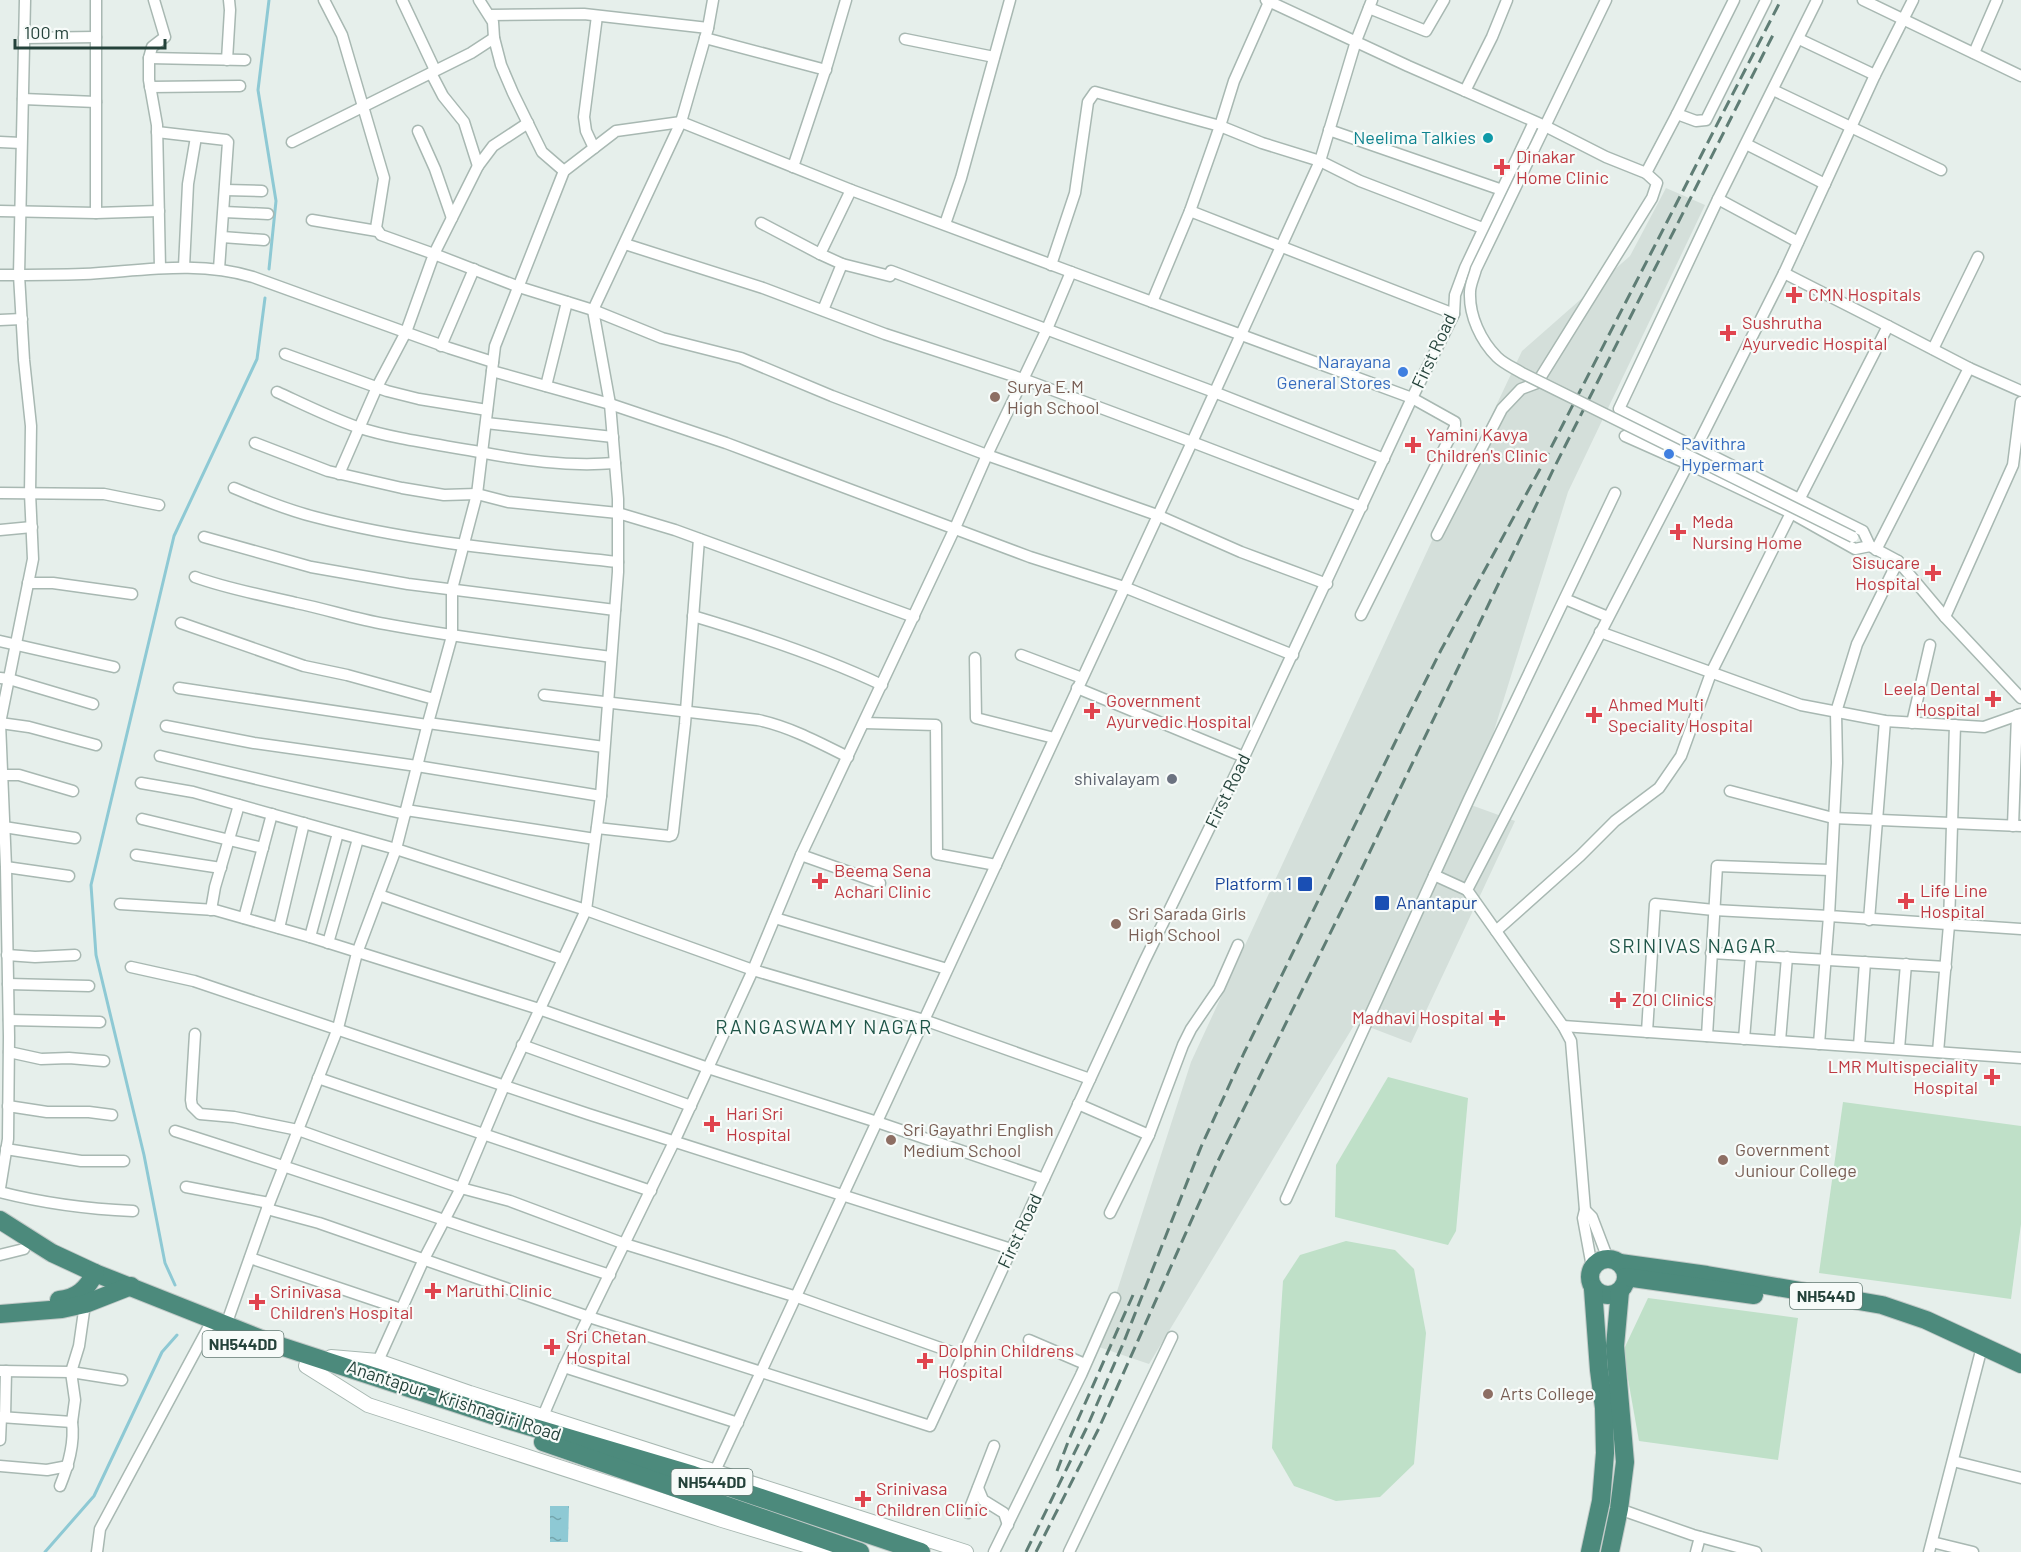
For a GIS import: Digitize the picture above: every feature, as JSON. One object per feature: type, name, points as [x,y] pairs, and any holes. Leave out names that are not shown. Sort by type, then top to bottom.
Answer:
[{"type":"highway","name":"Anantapur - Krishnagiri Road","points":[[0,1220],[93,1278]]},
{"type":"highway","name":"Anantapur - Krishnagiri Road","points":[[0,1233],[24,1249],[217,1326],[260,1351],[308,1361],[499,1422],[704,1479],[921,1552]]},
{"type":"highway","name":"NH544D","points":[[1593,1289],[1609,1296],[1613,1272],[1707,1275],[1882,1305],[1926,1320],[2021,1375]]},
{"type":"highway","points":[[1590,1552],[1601,1501],[1605,1453],[1604,1408],[1593,1289],[1589,1278],[1613,1272],[1614,1346],[1625,1462],[1619,1509],[1610,1552]]},
{"type":"highway","points":[[0,1305],[63,1300],[79,1294],[93,1278]]},
{"type":"highway","points":[[0,1314],[85,1305],[123,1289]]},
{"type":"highway","name":"NH544D","points":[[1980,1352],[2021,1364]]},
{"type":"highway","name":"NH544DD","points":[[499,1422],[860,1552]]},
{"type":"street","points":[[25,0],[19,275],[31,426],[30,493],[33,559],[16,645],[5,679],[0,723],[8,984],[4,1071],[8,1107],[4,1121],[6,1149],[0,1190],[28,1199],[101,1210],[133,1211]]},
{"type":"street","points":[[96,0],[96,213]]},
{"type":"street","points":[[154,0],[165,37],[152,47],[149,58],[150,87],[157,132],[160,268]]},
{"type":"street","points":[[227,60],[229,0]]},
{"type":"street","points":[[324,0],[339,28],[384,178],[376,220],[377,231]]},
{"type":"street","points":[[402,0],[443,96],[464,122],[478,165]]},
{"type":"street","points":[[479,0],[493,22],[494,38],[501,65],[542,152],[564,171]]},
{"type":"street","points":[[378,1361],[424,1259],[461,1188],[522,1045],[586,910],[601,796],[618,561],[618,513],[610,404],[593,310],[681,122],[707,33],[713,0]]},
{"type":"street","points":[[793,167],[826,70],[846,0]]},
{"type":"street","points":[[945,224],[962,178],[1011,0]]},
{"type":"street","points":[[715,1471],[1192,442],[1320,160],[1356,41],[1370,4],[1426,31],[1444,0]]},
{"type":"street","points":[[1465,92],[1507,0]]},
{"type":"street","points":[[1606,0],[1539,124],[1534,149],[1480,261],[1470,290],[1470,305],[1475,324],[1487,345],[1498,358],[1522,373],[1898,561],[2021,698]]},
{"type":"street","points":[[1646,173],[1734,0]]},
{"type":"street","points":[[1677,114],[1696,121],[1706,120],[1766,0]]},
{"type":"street","points":[[1818,0],[1718,199],[1619,409],[1863,531],[1873,548]]},
{"type":"street","points":[[1863,0],[2021,76]]},
{"type":"street","points":[[1467,890],[1688,464],[1784,273],[1875,75],[1913,0]]},
{"type":"street","points":[[1974,53],[1997,0]]},
{"type":"street","points":[[1152,302],[1190,211],[1234,81],[1269,1],[1539,124],[1606,157],[1646,173],[1657,183],[1652,198],[1537,383],[1521,389],[1502,409],[1437,535]]},
{"type":"street","points":[[490,15],[597,16],[707,33],[826,70]]},
{"type":"street","points":[[594,148],[586,131],[584,117],[597,16]]},
{"type":"street","points":[[24,38],[96,37]]},
{"type":"street","points":[[292,142],[471,53],[494,38]]},
{"type":"street","points":[[905,39],[994,57]]},
{"type":"street","points":[[1799,39],[1875,75]]},
{"type":"street","points":[[149,58],[245,60]]},
{"type":"street","points":[[150,87],[240,86]]},
{"type":"street","points":[[1773,90],[1941,170]]},
{"type":"street","points":[[1051,265],[1075,193],[1088,102],[1095,92],[1220,126],[1262,143],[1320,160],[1360,181],[1485,230]]},
{"type":"street","points":[[22,99],[96,102]]},
{"type":"street","points":[[97,1552],[100,1529],[217,1326],[250,1258],[338,1028],[357,953],[396,849],[427,724],[452,636],[452,589],[477,494],[495,346],[564,171],[616,130],[681,122],[851,190],[1412,398],[1453,420],[1456,424],[1361,615]]},
{"type":"street","points":[[339,474],[377,387],[406,332],[435,254],[478,165],[493,146],[528,123]]},
{"type":"street","name":"First Road","points":[[762,1373],[930,1426],[1144,962],[1327,584],[1412,398],[1454,314],[1455,295],[1465,268],[1502,190],[1539,124]]},
{"type":"street","points":[[1329,130],[1502,190]]},
{"type":"street","points":[[418,131],[435,169],[452,218]]},
{"type":"street","points":[[157,132],[228,142],[219,269]]},
{"type":"street","points":[[184,267],[188,184],[196,137]]},
{"type":"street","points":[[0,142],[21,143]]},
{"type":"street","points":[[1746,144],[1826,184]]},
{"type":"street","points":[[225,190],[262,191]]},
{"type":"street","points":[[820,254],[851,190]]},
{"type":"street","points":[[1718,199],[1798,242]]},
{"type":"street","points":[[0,211],[96,213],[159,211]]},
{"type":"street","points":[[1190,211],[1454,314]]},
{"type":"street","points":[[224,212],[268,214]]},
{"type":"street","points":[[312,219],[377,231],[381,235],[519,287],[593,310],[662,338],[741,358],[832,396],[987,455],[1157,515],[1241,552],[1327,584]]},
{"type":"street","points":[[761,224],[842,264],[891,274],[1047,329],[1384,459]]},
{"type":"street","points":[[222,237],[264,240]]},
{"type":"street","points":[[625,244],[763,288],[895,337],[1023,379],[1362,507]]},
{"type":"street","points":[[1933,350],[1978,257]]},
{"type":"street","points":[[823,310],[842,264]]},
{"type":"street","points":[[0,275],[84,274],[184,267],[230,270],[253,276],[546,386],[610,404],[726,443],[1030,557],[1124,587],[1293,655]]},
{"type":"street","points":[[441,346],[474,269]]},
{"type":"street","points":[[543,1416],[564,1367],[675,1142],[753,970],[801,855],[955,528],[1071,272]]},
{"type":"street","points":[[1784,273],[1969,369],[2021,391]]},
{"type":"street","points":[[546,386],[567,302]]},
{"type":"street","points":[[0,320],[22,319]]},
{"type":"street","points":[[1800,498],[1888,326]]},
{"type":"street","points":[[285,354],[377,387],[420,399],[487,410]]},
{"type":"street","points":[[1873,548],[1969,369]]},
{"type":"street","points":[[277,392],[316,411],[395,437],[554,463],[590,465],[615,463]]},
{"type":"street","points":[[1946,617],[2013,465],[2021,402]]},
{"type":"street","points":[[486,423],[613,437]]},
{"type":"street","points":[[1625,436],[1791,513],[1855,549],[1873,548]]},
{"type":"street","points":[[255,442],[339,474],[402,488],[444,495],[477,494],[508,502],[618,513],[699,539],[914,616]]},
{"type":"street","points":[[234,488],[313,517],[356,527],[464,546],[618,561]]},
{"type":"street","points":[[0,493],[104,494],[159,505]]},
{"type":"street","points":[[1286,1199],[1469,799],[1616,493]]},
{"type":"street","points":[[1496,930],[1580,856],[1615,821],[1659,788],[1681,756],[1711,673],[1791,513]]},
{"type":"street","points":[[0,530],[32,527]]},
{"type":"street","points":[[204,537],[311,567],[408,584],[615,610]]},
{"type":"street","points":[[160,756],[405,812],[596,834],[672,835],[686,711],[699,539]]},
{"type":"street","points":[[1819,1044],[1837,763],[1836,712],[1857,644],[1898,561]]},
{"type":"street","points":[[195,577],[224,587],[336,614],[497,644],[611,657]]},
{"type":"street","points":[[28,583],[53,583],[132,594]]},
{"type":"street","points":[[1565,599],[1608,617]]},
{"type":"street","points":[[693,616],[810,654],[882,685]]},
{"type":"street","points":[[181,623],[304,666],[347,675],[434,699]]},
{"type":"street","points":[[1600,632],[1801,705],[1836,712],[1884,721],[1984,727],[2019,715],[2017,826],[1833,818],[1730,791]]},
{"type":"street","points":[[0,641],[114,667]]},
{"type":"street","points":[[1912,723],[1930,645]]},
{"type":"street","points":[[1021,655],[1244,757]]},
{"type":"street","points":[[975,658],[976,718],[1054,738]]},
{"type":"street","points":[[5,679],[93,704]]},
{"type":"street","points":[[179,688],[604,747]]},
{"type":"street","points":[[544,695],[686,711],[774,724],[801,734],[848,757]]},
{"type":"street","points":[[1869,920],[1884,721]]},
{"type":"street","points":[[0,723],[28,727],[96,745]]},
{"type":"street","points":[[864,723],[936,725],[937,854],[996,865]]},
{"type":"street","points":[[1938,1052],[1949,925],[1955,725]]},
{"type":"street","points":[[166,726],[254,743],[417,766],[601,796]]},
{"type":"street","points":[[1,775],[20,775],[73,791]]},
{"type":"street","points":[[141,783],[193,792],[396,849],[586,910],[753,970],[924,1020],[1090,1079]]},
{"type":"street","points":[[211,910],[240,805]]},
{"type":"street","points":[[244,918],[272,814]]},
{"type":"street","points":[[142,819],[263,848]]},
{"type":"street","points":[[279,928],[304,824]]},
{"type":"street","points":[[4,827],[75,838]]},
{"type":"street","points":[[310,937],[338,833]]},
{"type":"street","points":[[328,943],[358,838]]},
{"type":"street","points":[[136,855],[221,868]]},
{"type":"street","points":[[801,855],[880,883]]},
{"type":"street","points":[[4,864],[69,876]]},
{"type":"street","points":[[1707,1036],[1717,866],[1831,870]]},
{"type":"street","points":[[1434,875],[1467,890],[1563,1026],[1571,1041],[1586,1210],[1583,1218],[1613,1272]]},
{"type":"street","points":[[379,895],[562,959]]},
{"type":"street","points":[[120,904],[211,910],[310,937],[539,1009],[708,1068],[1044,1179]]},
{"type":"street","points":[[1647,1032],[1655,904],[1714,910],[2021,929]]},
{"type":"street","points":[[775,918],[947,969]]},
{"type":"street","points":[[1110,1213],[1149,1136],[1183,1045],[1219,988],[1238,945]]},
{"type":"street","points":[[1712,953],[1946,967]]},
{"type":"street","points":[[7,955],[35,957],[75,955]]},
{"type":"street","points":[[1744,1039],[1751,955]]},
{"type":"street","points":[[1780,1041],[1787,957]]},
{"type":"street","points":[[1859,1046],[1865,962]]},
{"type":"street","points":[[1899,1049],[1906,964]]},
{"type":"street","points":[[131,968],[194,981],[504,1086],[1011,1250]]},
{"type":"street","points":[[8,984],[89,986]]},
{"type":"street","points":[[6,1015],[100,1023]]},
{"type":"street","points":[[1563,1026],[2021,1058]]},
{"type":"street","points":[[195,1034],[191,1100],[192,1106],[200,1114],[234,1117],[298,1130],[461,1188],[510,1202],[625,1244],[797,1297],[963,1356]]},
{"type":"street","points":[[522,1045],[691,1106]]},
{"type":"street","points":[[6,1048],[41,1059],[69,1058],[104,1061]]},
{"type":"street","points":[[318,1078],[651,1191]]},
{"type":"street","points":[[1078,1104],[1149,1136]]},
{"type":"street","points":[[8,1107],[47,1112],[89,1112],[112,1115]]},
{"type":"street","points":[[175,1131],[610,1275]]},
{"type":"street","points":[[6,1149],[81,1161],[124,1161]]},
{"type":"street","points":[[186,1187],[268,1206],[590,1317],[762,1373]]},
{"type":"street","points":[[1586,1210],[1592,1217],[1613,1272]]},
{"type":"street","points":[[0,1255],[24,1249]]},
{"type":"street","points":[[250,1258],[401,1310]]},
{"type":"street","points":[[994,1552],[1115,1298]]},
{"type":"street","points":[[60,1486],[68,1466],[71,1448],[75,1400],[71,1372],[79,1346],[85,1305]]},
{"type":"street","points":[[1069,1552],[1172,1337]]},
{"type":"street","points":[[1029,1340],[1085,1364]]},
{"type":"street","points":[[1973,1552],[1931,1547],[1980,1352]]},
{"type":"street","points":[[308,1361],[378,1361],[966,1552]]},
{"type":"street","points":[[308,1361],[368,1405],[828,1552]]},
{"type":"street","points":[[564,1367],[738,1424]]},
{"type":"street","points":[[0,1440],[3,1371],[71,1372],[122,1380]]},
{"type":"street","points":[[2,1417],[72,1422]]},
{"type":"street","points":[[968,1513],[994,1446]]},
{"type":"street","points":[[1953,1461],[2021,1478]]},
{"type":"street","points":[[0,1466],[47,1470],[68,1466]]},
{"type":"street","points":[[978,1488],[983,1500],[1004,1513],[1008,1525]]},
{"type":"street","points":[[1619,1509],[1700,1537],[1756,1552]]},
{"type":"street","points":[[1696,1552],[1700,1537]]},
{"type":"shaded area","points":[[1666,188],[1705,205],[1568,492],[1471,805],[1515,821],[1411,1043],[1356,1022],[1149,1364],[1099,1347],[1191,1062],[1522,351],[1630,256]]},
{"type":"green space","points":[[1388,1077],[1468,1098],[1456,1231],[1448,1245],[1335,1217],[1336,1165]]},
{"type":"green space","points":[[1843,1102],[2021,1126],[2021,1224],[2011,1299],[1819,1273]]},
{"type":"green space","points":[[1346,1241],[1395,1250],[1414,1269],[1426,1333],[1414,1464],[1380,1497],[1336,1501],[1294,1486],[1272,1448],[1283,1281],[1300,1255]]},
{"type":"green space","points":[[1648,1298],[1798,1318],[1778,1460],[1639,1441],[1623,1351]]},
{"type":"water","points":[[550,1506],[569,1506],[568,1542],[550,1542]]},
{"type":"waterway","points":[[269,0],[258,90],[276,201],[269,269]]},
{"type":"waterway","points":[[175,1285],[165,1263],[144,1155],[96,955],[91,885],[174,536],[257,359],[265,298]]},
{"type":"waterway","points":[[45,1552],[94,1496],[162,1352],[177,1335]]},
{"type":"railway","points":[[1026,1552],[1087,1427],[1123,1344],[1201,1147],[1244,1053],[1404,724],[1441,650],[1540,469],[1781,0]]},
{"type":"railway","points":[[1036,1552],[1099,1428],[1217,1163],[1352,889],[1554,468],[1774,33]]},
{"type":"railway","points":[[1057,1471],[1133,1295]]},
{"type":"place","name":"Neelima Talkies","points":[[1488,138]]},
{"type":"place","name":"Dinakar Home Clinic","points":[[1502,167]]},
{"type":"place","name":"CMN Hospitals","points":[[1794,295]]},
{"type":"place","name":"Sushrutha Ayurvedic Hospital","points":[[1728,333]]},
{"type":"place","name":"Narayana General Stores","points":[[1403,372]]},
{"type":"place","name":"Surya E.M High School","points":[[995,397]]},
{"type":"place","name":"Yamini Kavya Children's Clinic","points":[[1413,445]]},
{"type":"place","name":"Pavithra Hypermart","points":[[1669,454]]},
{"type":"place","name":"Meda Nursing Home","points":[[1678,532]]},
{"type":"place","name":"Sisucare Hospital","points":[[1933,573]]},
{"type":"place","name":"Leela Dental Hospital","points":[[1993,699]]},
{"type":"place","name":"Government Ayurvedic Hospital","points":[[1092,711]]},
{"type":"place","name":"Ahmed Multi Speciality Hospital","points":[[1594,715]]},
{"type":"place","name":"shivalayam","points":[[1172,779]]},
{"type":"place","name":"Beema Sena Achari Clinic","points":[[820,881]]},
{"type":"place","name":"Platform 1","points":[[1305,884]]},
{"type":"place","name":"Life Line Hospital","points":[[1906,901]]},
{"type":"place","name":"Anantapur","points":[[1382,903]]},
{"type":"place","name":"Sri Sarada Girls High School","points":[[1116,924]]},
{"type":"place","name":"ZOI Clinics","points":[[1618,1000]]},
{"type":"place","name":"Madhavi Hospital","points":[[1497,1018]]},
{"type":"place","name":"LMR Multispeciality Hospital","points":[[1992,1077]]},
{"type":"place","name":"Hari Sri Hospital","points":[[712,1124]]},
{"type":"place","name":"Sri Gayathri English Medium School","points":[[891,1140]]},
{"type":"place","name":"Government Juniour College","points":[[1723,1160]]},
{"type":"place","name":"Maruthi Clinic","points":[[433,1291]]},
{"type":"place","name":"Srinivasa Children's Hospital","points":[[257,1302]]},
{"type":"place","name":"Sri Chetan Hospital","points":[[552,1347]]},
{"type":"place","name":"Dolphin Childrens Hospital","points":[[925,1361]]},
{"type":"place","name":"Arts College","points":[[1488,1394]]},
{"type":"place","name":"Srinivasa Children Clinic","points":[[863,1499]]},
{"type":"district","name":"SRINIVAS NAGAR","points":[[1693,946]]},
{"type":"district","name":"RANGASWAMY NAGAR","points":[[824,1027]]}]
